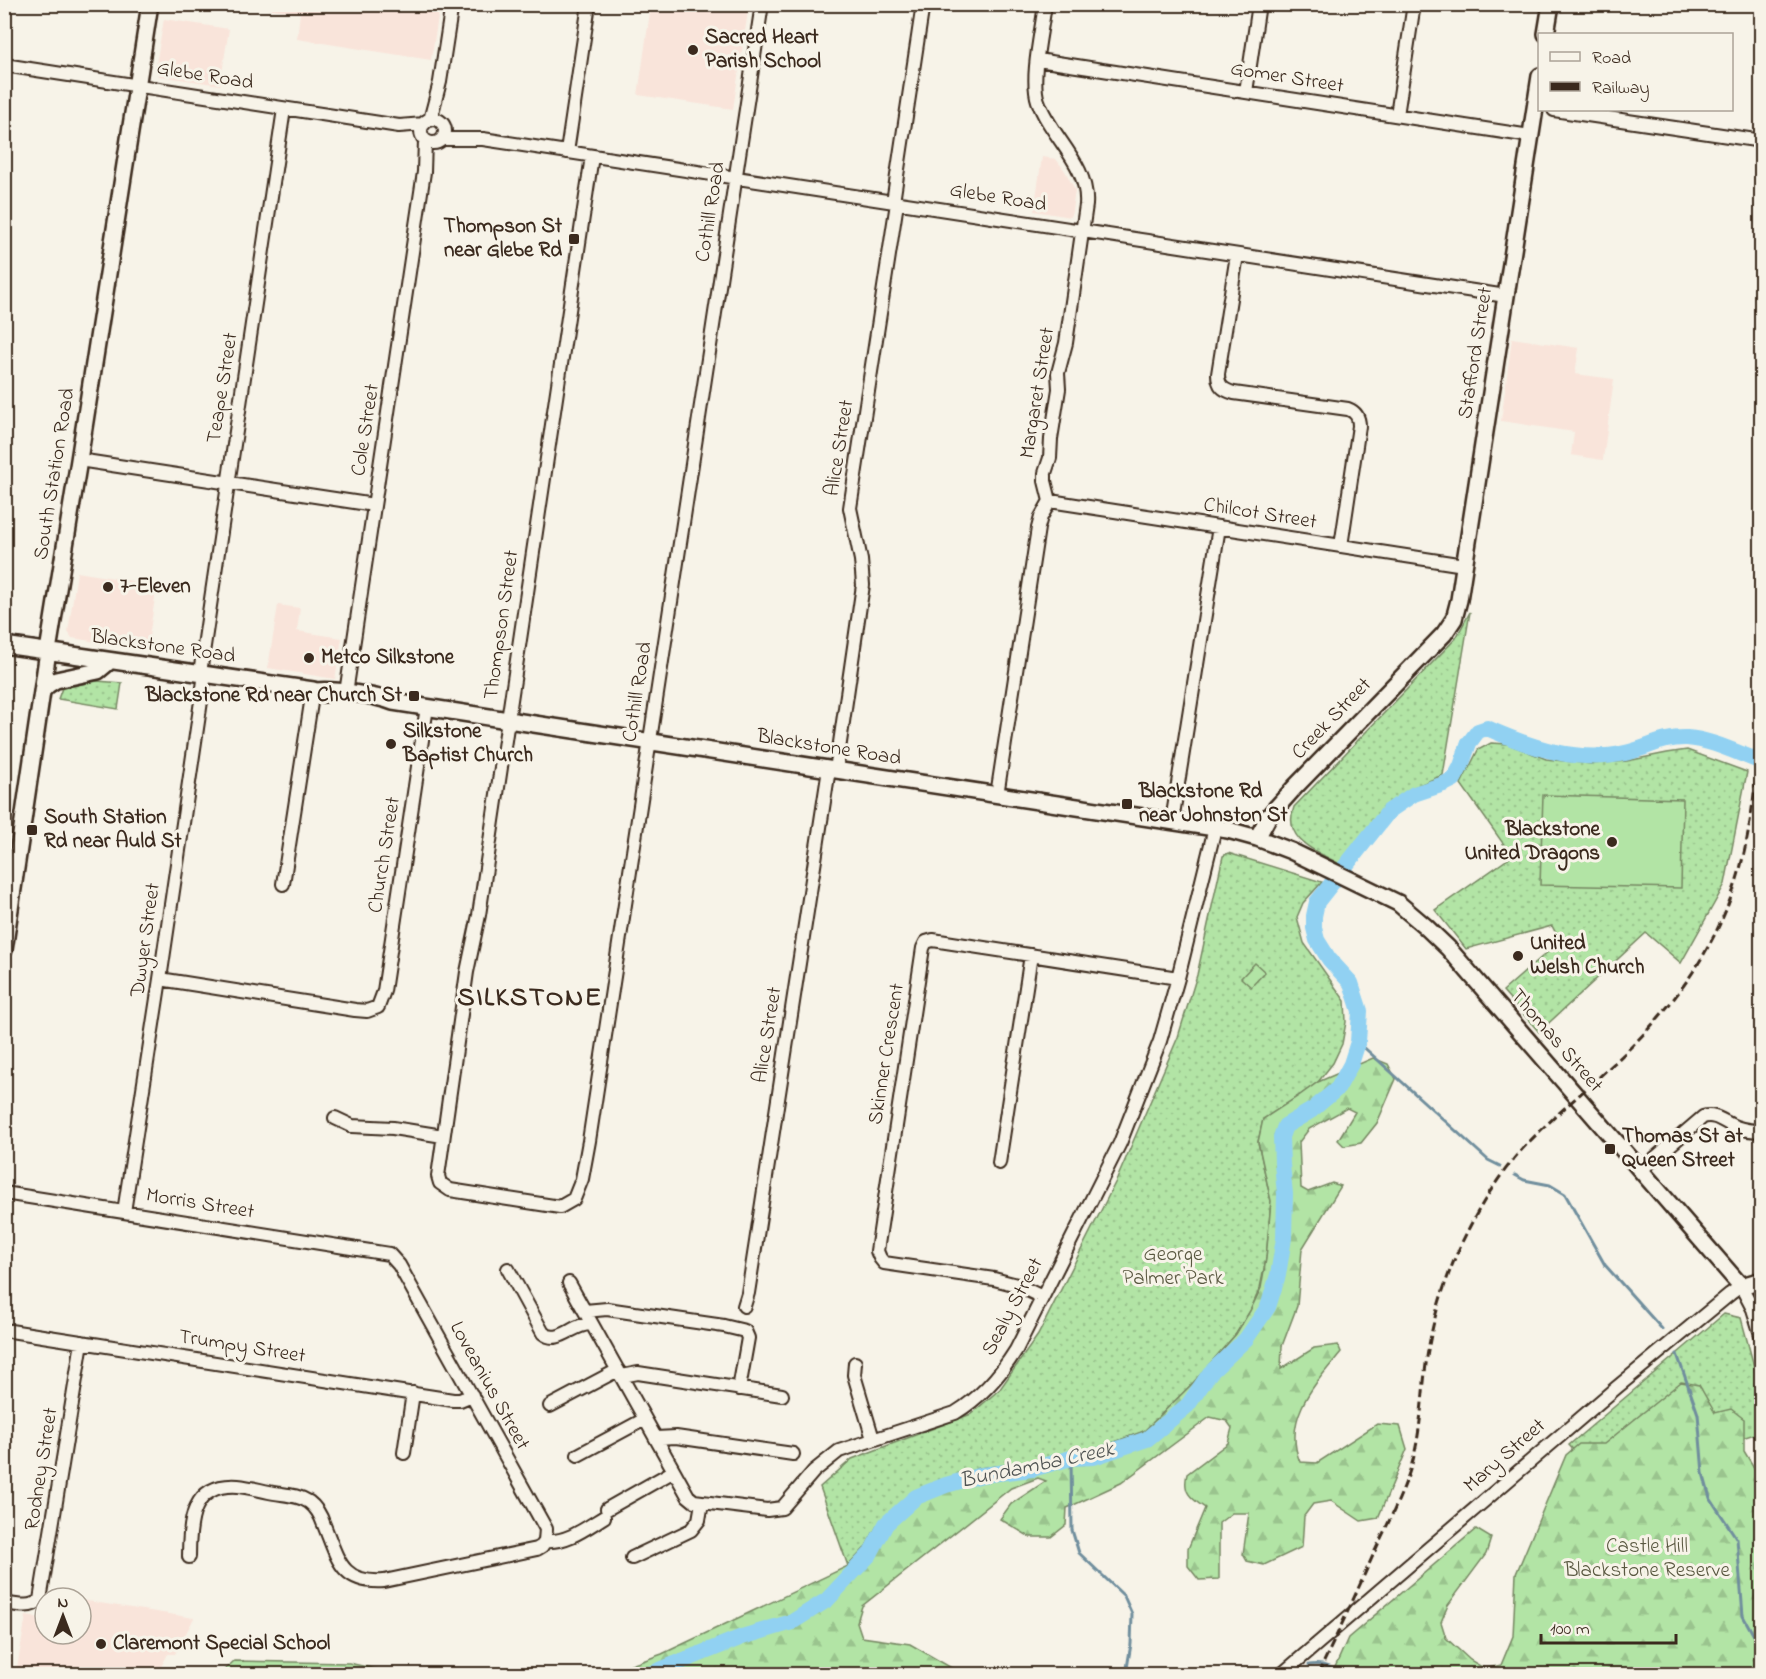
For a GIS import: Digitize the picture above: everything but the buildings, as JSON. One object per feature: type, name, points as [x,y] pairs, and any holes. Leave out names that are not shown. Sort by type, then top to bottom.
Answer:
[{"type":"main road","name":"South Station Road","points":[[5,947],[48,651],[150,4]]},
{"type":"main road","points":[[1546,33],[1551,4]]},
{"type":"main road","name":"Stafford Street","points":[[1444,634],[1457,610],[1538,92]]},
{"type":"main road","name":"Creek Street","points":[[1257,838],[1271,814],[1295,787],[1444,634]]},
{"type":"main road","name":"Blackstone Road","points":[[4,645],[202,673],[382,704],[393,702]]},
{"type":"main road","points":[[42,691],[56,680],[98,671],[110,661]]},
{"type":"main road","name":"Blackstone Road","points":[[314,691],[327,690],[382,698],[393,702],[508,720],[1215,828],[1257,838]]},
{"type":"main road","name":"Thomas Street","points":[[1257,838],[1310,860],[1398,903],[1433,933],[1741,1286]]},
{"type":"main road","name":"Mary Street","points":[[1741,1286],[1761,1280]]},
{"type":"street","name":"Cole Street","points":[[346,693],[424,172],[433,131],[452,4]]},
{"type":"street","points":[[567,152],[589,4]]},
{"type":"street","name":"Cothill Road","points":[[443,1136],[438,1176],[440,1183],[443,1187],[459,1192],[560,1207],[574,1199],[582,1179],[762,4]]},
{"type":"street","name":"Alice Street","points":[[744,1306],[748,1293],[863,585],[861,560],[850,508],[923,4]]},
{"type":"street","name":"Margaret Street","points":[[1045,4],[1035,82],[1038,102],[1079,169],[1087,200],[1066,343],[1058,374],[1059,389],[1050,458],[1045,473],[1050,501]]},
{"type":"street","points":[[1246,92],[1259,4]]},
{"type":"street","points":[[1397,115],[1414,4]]},
{"type":"street","name":"Gomer Street","points":[[1038,60],[1530,136]]},
{"type":"street","name":"Glebe Road","points":[[4,65],[1506,296]]},
{"type":"street","name":"Teape Street","points":[[202,673],[284,109]]},
{"type":"street","points":[[1561,111],[1761,141]]},
{"type":"street","name":"Thompson Street","points":[[443,1136],[467,972],[479,915],[592,156]]},
{"type":"street","points":[[1237,255],[1218,374],[1219,382],[1225,390],[1234,393],[1348,409],[1356,413],[1359,426],[1341,546]]},
{"type":"street","points":[[79,460],[374,505]]},
{"type":"street","points":[[997,795],[1038,528],[1050,501]]},
{"type":"street","name":"Chilcot Street","points":[[1050,501],[1464,565]]},
{"type":"street","points":[[1172,822],[1219,527]]},
{"type":"street","name":"Dwyer Street","points":[[124,1212],[160,979],[202,673]]},
{"type":"street","points":[[284,884],[314,691]]},
{"type":"street","name":"Church Street","points":[[160,979],[355,1010],[367,1011],[378,1007],[384,991],[427,707]]},
{"type":"street","name":"Sealy Street","points":[[702,1503],[767,1510],[782,1508],[814,1471],[839,1451],[955,1413],[968,1405],[1008,1363],[1120,1143],[1160,1041],[1215,828]]},
{"type":"street","name":"Skinner Crescent","points":[[1041,1297],[1017,1285],[994,1279],[884,1263],[877,1251],[923,948],[926,942],[933,940],[1178,978]]},
{"type":"street","points":[[999,1163],[1031,955]]},
{"type":"street","points":[[1641,1170],[1703,1117],[1713,1116],[1737,1128],[1761,1131]]},
{"type":"street","points":[[335,1118],[352,1126],[393,1128],[443,1136]]},
{"type":"street","name":"Morris Street","points":[[4,1193],[389,1254]]},
{"type":"street","name":"Loveanius Street","points":[[389,1254],[399,1265],[546,1530],[545,1541]]},
{"type":"street","points":[[508,1269],[543,1333],[548,1338],[557,1338],[579,1325],[592,1324]]},
{"type":"street","points":[[569,1282],[688,1496],[702,1503],[699,1520],[691,1530],[632,1558]]},
{"type":"street","name":"Thomas Street","points":[[1741,1286],[1753,1309],[1761,1338]]},
{"type":"street","name":"Mary Street","points":[[1282,1674],[1616,1388],[1741,1286]]},
{"type":"street","points":[[585,1311],[607,1309],[745,1331],[748,1338],[739,1389]]},
{"type":"street","name":"Trumpy Street","points":[[4,1330],[460,1400],[472,1395]]},
{"type":"street","name":"Rodney Street","points":[[4,1603],[26,1606],[33,1605],[40,1600],[82,1342]]},
{"type":"street","points":[[855,1363],[854,1375],[873,1439]]},
{"type":"street","points":[[550,1406],[620,1373],[638,1373],[782,1395]]},
{"type":"street","points":[[404,1453],[413,1393]]},
{"type":"street","points":[[578,1455],[645,1419]]},
{"type":"street","points":[[656,1438],[676,1437],[793,1454]]},
{"type":"street","points":[[189,1557],[189,1535],[196,1504],[213,1490],[225,1486],[238,1486],[300,1497],[310,1503],[321,1517],[345,1570],[361,1580],[371,1582],[537,1549],[545,1541],[569,1537],[674,1471]]},
{"type":"shaded area","points":[[245,5],[440,5],[431,60],[297,39],[300,13]]},
{"type":"shaded area","name":"Sacred Heart Parish School","points":[[651,5],[749,5],[733,109],[638,95]]},
{"type":"shaded area","points":[[164,19],[229,29],[220,85],[159,76],[155,70]]},
{"type":"shaded area","points":[[1042,157],[1056,159],[1075,190],[1071,217],[1034,211]]},
{"type":"shaded area","points":[[1512,338],[1579,348],[1575,374],[1614,379],[1603,460],[1571,455],[1574,432],[1501,421]]},
{"type":"shaded area","points":[[77,572],[157,585],[147,650],[72,638],[68,632]]},
{"type":"shaded area","points":[[278,605],[300,608],[297,631],[342,638],[335,679],[268,668]]},
{"type":"shaded area","name":"Claremont Special School","points":[[93,1602],[194,1618],[175,1654],[168,1654],[157,1674],[16,1674],[26,1616],[33,1617],[33,1646],[93,1646]]},
{"type":"green space","points":[[1470,612],[1443,775],[1412,788],[1382,809],[1340,864],[1312,849],[1297,836],[1293,828],[1294,807],[1456,638]]},
{"type":"green space","points":[[97,681],[122,683],[118,709],[58,699],[62,688]]},
{"type":"green space","points":[[1491,743],[1508,744],[1546,759],[1591,764],[1627,761],[1687,750],[1747,772],[1725,884],[1681,963],[1646,933],[1539,1032],[1503,991],[1560,941],[1552,926],[1466,949],[1435,910],[1512,856],[1461,784],[1478,750]]},
{"type":"green space","name":"Blackstone United Dragons","points":[[1543,795],[1683,799],[1681,888],[1540,885]]},
{"type":"green space","name":"George Palmer Park","points":[[1228,853],[1322,882],[1303,903],[1297,917],[1304,943],[1345,1001],[1346,1022],[1342,1044],[1333,1063],[1318,1082],[1263,1120],[1258,1142],[1271,1201],[1266,1259],[1260,1288],[1250,1311],[1236,1334],[1193,1383],[1145,1431],[1071,1458],[979,1468],[877,1526],[865,1548],[848,1566],[820,1487],[852,1459],[971,1414],[1000,1389],[1038,1335],[1117,1179],[1178,1037],[1197,975],[1223,856]]},
{"type":"green space","points":[[1255,963],[1265,972],[1251,987],[1241,978]]},
{"type":"green space","points":[[1373,1058],[1388,1064],[1396,1079],[1377,1123],[1361,1143],[1344,1146],[1338,1140],[1355,1112],[1347,1108],[1309,1129],[1299,1142],[1301,1188],[1308,1192],[1332,1183],[1341,1186],[1302,1249],[1297,1306],[1282,1346],[1281,1369],[1314,1348],[1338,1345],[1341,1352],[1312,1389],[1298,1416],[1295,1431],[1300,1462],[1317,1463],[1377,1424],[1400,1426],[1407,1449],[1378,1518],[1361,1521],[1331,1501],[1313,1504],[1304,1516],[1302,1547],[1264,1565],[1247,1561],[1243,1554],[1249,1513],[1232,1513],[1219,1523],[1219,1579],[1199,1580],[1188,1566],[1188,1549],[1205,1508],[1189,1495],[1186,1486],[1187,1474],[1228,1443],[1232,1428],[1227,1421],[1210,1417],[1121,1483],[1067,1508],[1066,1525],[1051,1537],[1030,1537],[1000,1519],[1011,1504],[1046,1481],[1038,1478],[1011,1488],[862,1606],[857,1622],[862,1637],[910,1644],[962,1674],[606,1674],[662,1654],[848,1566],[865,1548],[877,1526],[913,1491],[979,1468],[1072,1458],[1144,1431],[1193,1383],[1236,1334],[1261,1288],[1271,1201],[1258,1142],[1263,1119],[1318,1082]]},
{"type":"green space","points":[[1724,1314],[1741,1318],[1761,1392],[1761,1432],[1603,1483],[1569,1445]]},
{"type":"green space","name":"Castle Hill Blackstone Reserve","points":[[1681,1382],[1699,1385],[1715,1413],[1731,1409],[1744,1419],[1744,1451],[1761,1479],[1761,1674],[1332,1674],[1348,1638],[1476,1529],[1491,1538],[1486,1554],[1448,1605],[1441,1622],[1446,1638],[1470,1660],[1485,1669],[1501,1665],[1513,1636],[1516,1574],[1566,1455],[1579,1444],[1604,1444]]},
{"type":"green space","points":[[234,1661],[349,1663],[398,1674],[220,1674]]},
{"type":"waterway","name":"Bundamba Creek","points":[[650,1674],[742,1637],[792,1622],[827,1600],[870,1554],[886,1524],[916,1497],[946,1485],[982,1475],[1032,1469],[1071,1458],[1094,1457],[1147,1439],[1188,1405],[1210,1373],[1246,1339],[1268,1307],[1278,1275],[1284,1238],[1285,1194],[1281,1137],[1285,1126],[1312,1110],[1338,1088],[1351,1064],[1358,1042],[1360,1011],[1351,983],[1329,959],[1317,940],[1314,928],[1317,902],[1389,811],[1414,794],[1454,779],[1469,743],[1478,731],[1487,728],[1555,752],[1590,756],[1625,753],[1678,738],[1697,739],[1762,762]]},
{"type":"waterway","points":[[1358,1042],[1488,1160],[1500,1166]]},
{"type":"waterway","points":[[1515,1175],[1524,1180],[1550,1185],[1565,1194],[1605,1265],[1662,1329]]},
{"type":"waterway","points":[[1677,1354],[1698,1414],[1703,1473],[1710,1498],[1737,1539],[1743,1616],[1762,1650]]},
{"type":"waterway","points":[[1071,1458],[1072,1530],[1079,1553],[1124,1596],[1132,1614],[1131,1644],[1126,1674]]},
{"type":"waterway","points":[[1309,1665],[1326,1666],[1340,1674]]},
{"type":"railway","points":[[1318,1674],[1395,1507],[1413,1460],[1432,1330],[1459,1248],[1486,1198],[1518,1154],[1651,1026],[1699,963],[1724,916],[1741,865],[1751,818],[1762,739]]},
{"type":"place","name":"Sacred Heart Parish School","points":[[693,50]]},
{"type":"place","name":"Thompson St near Glebe Rd","points":[[574,239]]},
{"type":"place","name":"7-Eleven","points":[[108,587]]},
{"type":"place","name":"Metco Silkstone","points":[[309,658]]},
{"type":"place","name":"Blackstone Rd near Church St","points":[[414,696]]},
{"type":"place","name":"Silkstone Baptist Church","points":[[391,744]]},
{"type":"place","name":"Blackstone Rd near Johnston St","points":[[1127,804]]},
{"type":"place","name":"South Station Rd near Auld St","points":[[32,830]]},
{"type":"place","name":"Blackstone United Dragons","points":[[1612,842]]},
{"type":"place","name":"United Welsh Church","points":[[1518,956]]},
{"type":"place","name":"Thomas St at Queen Street","points":[[1610,1149]]},
{"type":"place","name":"Claremont Special School","points":[[101,1644]]},
{"type":"district","name":"SILKSTONE","points":[[530,998]]}]
